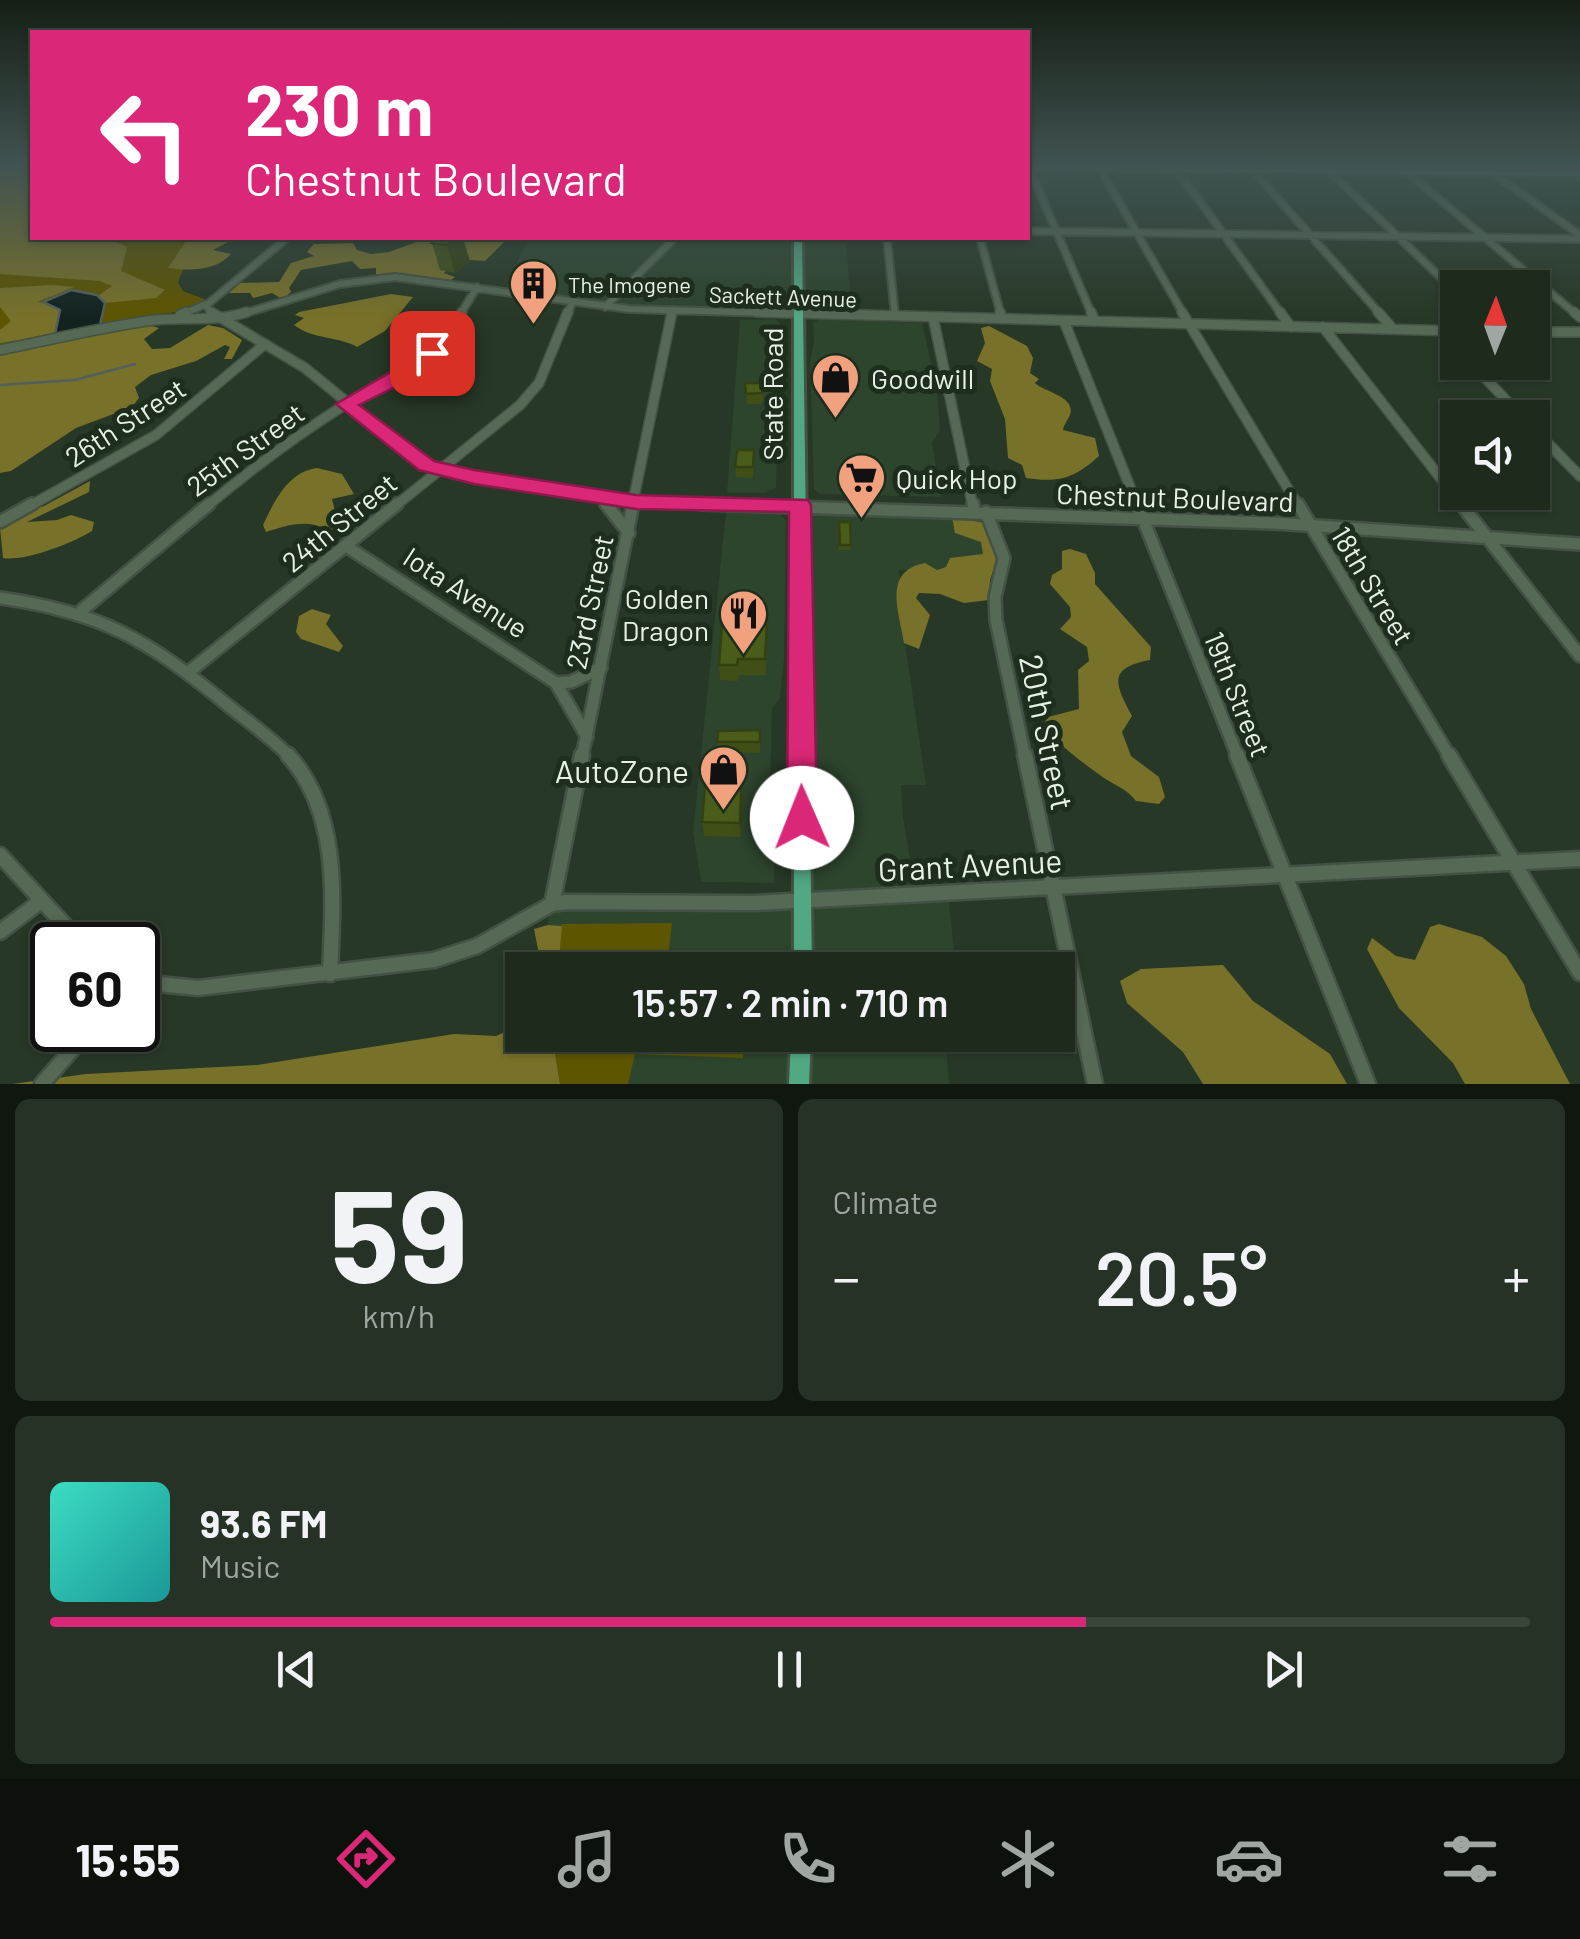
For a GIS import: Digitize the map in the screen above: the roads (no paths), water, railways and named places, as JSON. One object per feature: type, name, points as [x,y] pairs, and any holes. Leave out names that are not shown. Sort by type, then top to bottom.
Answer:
[{"type":"main road","name":"State Road","points":[[798,240],[802,952]]},
{"type":"main road","points":[[799,1084],[800,1052]]},
{"type":"street","points":[[1050,218],[1095,321]]},
{"type":"street","name":"18th Street","points":[[1127,218],[1580,973]]},
{"type":"street","points":[[1212,218],[1291,327]]},
{"type":"street","points":[[1295,218],[1393,329]]},
{"type":"street","points":[[1379,218],[1440,277]]},
{"type":"street","points":[[1461,218],[1580,316]]},
{"type":"street","points":[[1554,218],[1580,237]]},
{"type":"street","points":[[1030,231],[1580,237]]},
{"type":"street","points":[[166,318],[209,303],[286,240]]},
{"type":"street","points":[[605,307],[673,240]]},
{"type":"street","points":[[887,240],[895,316]]},
{"type":"street","points":[[981,240],[1002,319]]},
{"type":"street","name":"Sackett Avenue","points":[[0,350],[166,318],[219,321],[372,278],[411,277],[605,307],[1440,330]]},
{"type":"street","name":"25th Street","points":[[81,611],[232,483],[346,404],[392,381],[432,353],[449,334],[477,288]]},
{"type":"street","points":[[209,303],[208,310],[219,321]]},
{"type":"street","name":"24th Street","points":[[190,671],[520,405],[539,383],[572,303]]},
{"type":"street","name":"23rd Street","points":[[552,904],[672,310]]},
{"type":"street","name":"20th Street","points":[[934,317],[980,512],[1003,548],[1004,566],[993,595],[996,620],[1095,1084]]},
{"type":"street","name":"19th Street","points":[[1064,320],[1368,1084]]},
{"type":"street","name":"Chestnut Boulevard","points":[[219,321],[305,368],[422,463],[441,470],[600,498],[1312,525],[1580,544]]},
{"type":"street","points":[[1323,328],[1580,656]]},
{"type":"street","points":[[1550,332],[1580,332]]},
{"type":"street","name":"26th Street","points":[[0,522],[156,436],[265,344]]},
{"type":"street","points":[[1487,380],[1506,400]]},
{"type":"street","points":[[316,424],[328,408],[332,391]]},
{"type":"street","points":[[1550,445],[1580,476]]},
{"type":"street","points":[[600,498],[629,533]]},
{"type":"street","name":"Iota Avenue","points":[[346,546],[556,683],[587,738]]},
{"type":"street","points":[[0,598],[81,611],[145,640],[190,671],[296,764],[313,791],[329,866],[330,974]]},
{"type":"street","points":[[556,683],[572,682],[601,668]]},
{"type":"street","points":[[0,855],[61,922]]},
{"type":"street","name":"Grant Avenue","points":[[160,985],[185,989],[409,964],[460,952],[552,904],[802,900],[1580,859]]},
{"type":"street","points":[[0,932],[40,900]]},
{"type":"street","points":[[42,1084],[70,1052]]},
{"type":"waterway","points":[[0,385],[75,380],[135,364]]},
{"type":"place","name":"The Imogene","points":[[533,326]]},
{"type":"place","name":"Goodwill","points":[[836,420]]},
{"type":"place","name":"Quick Hop","points":[[861,520]]},
{"type":"place","name":"Golden Dragon","points":[[744,656]]},
{"type":"place","name":"AutoZone","points":[[724,812]]}]
